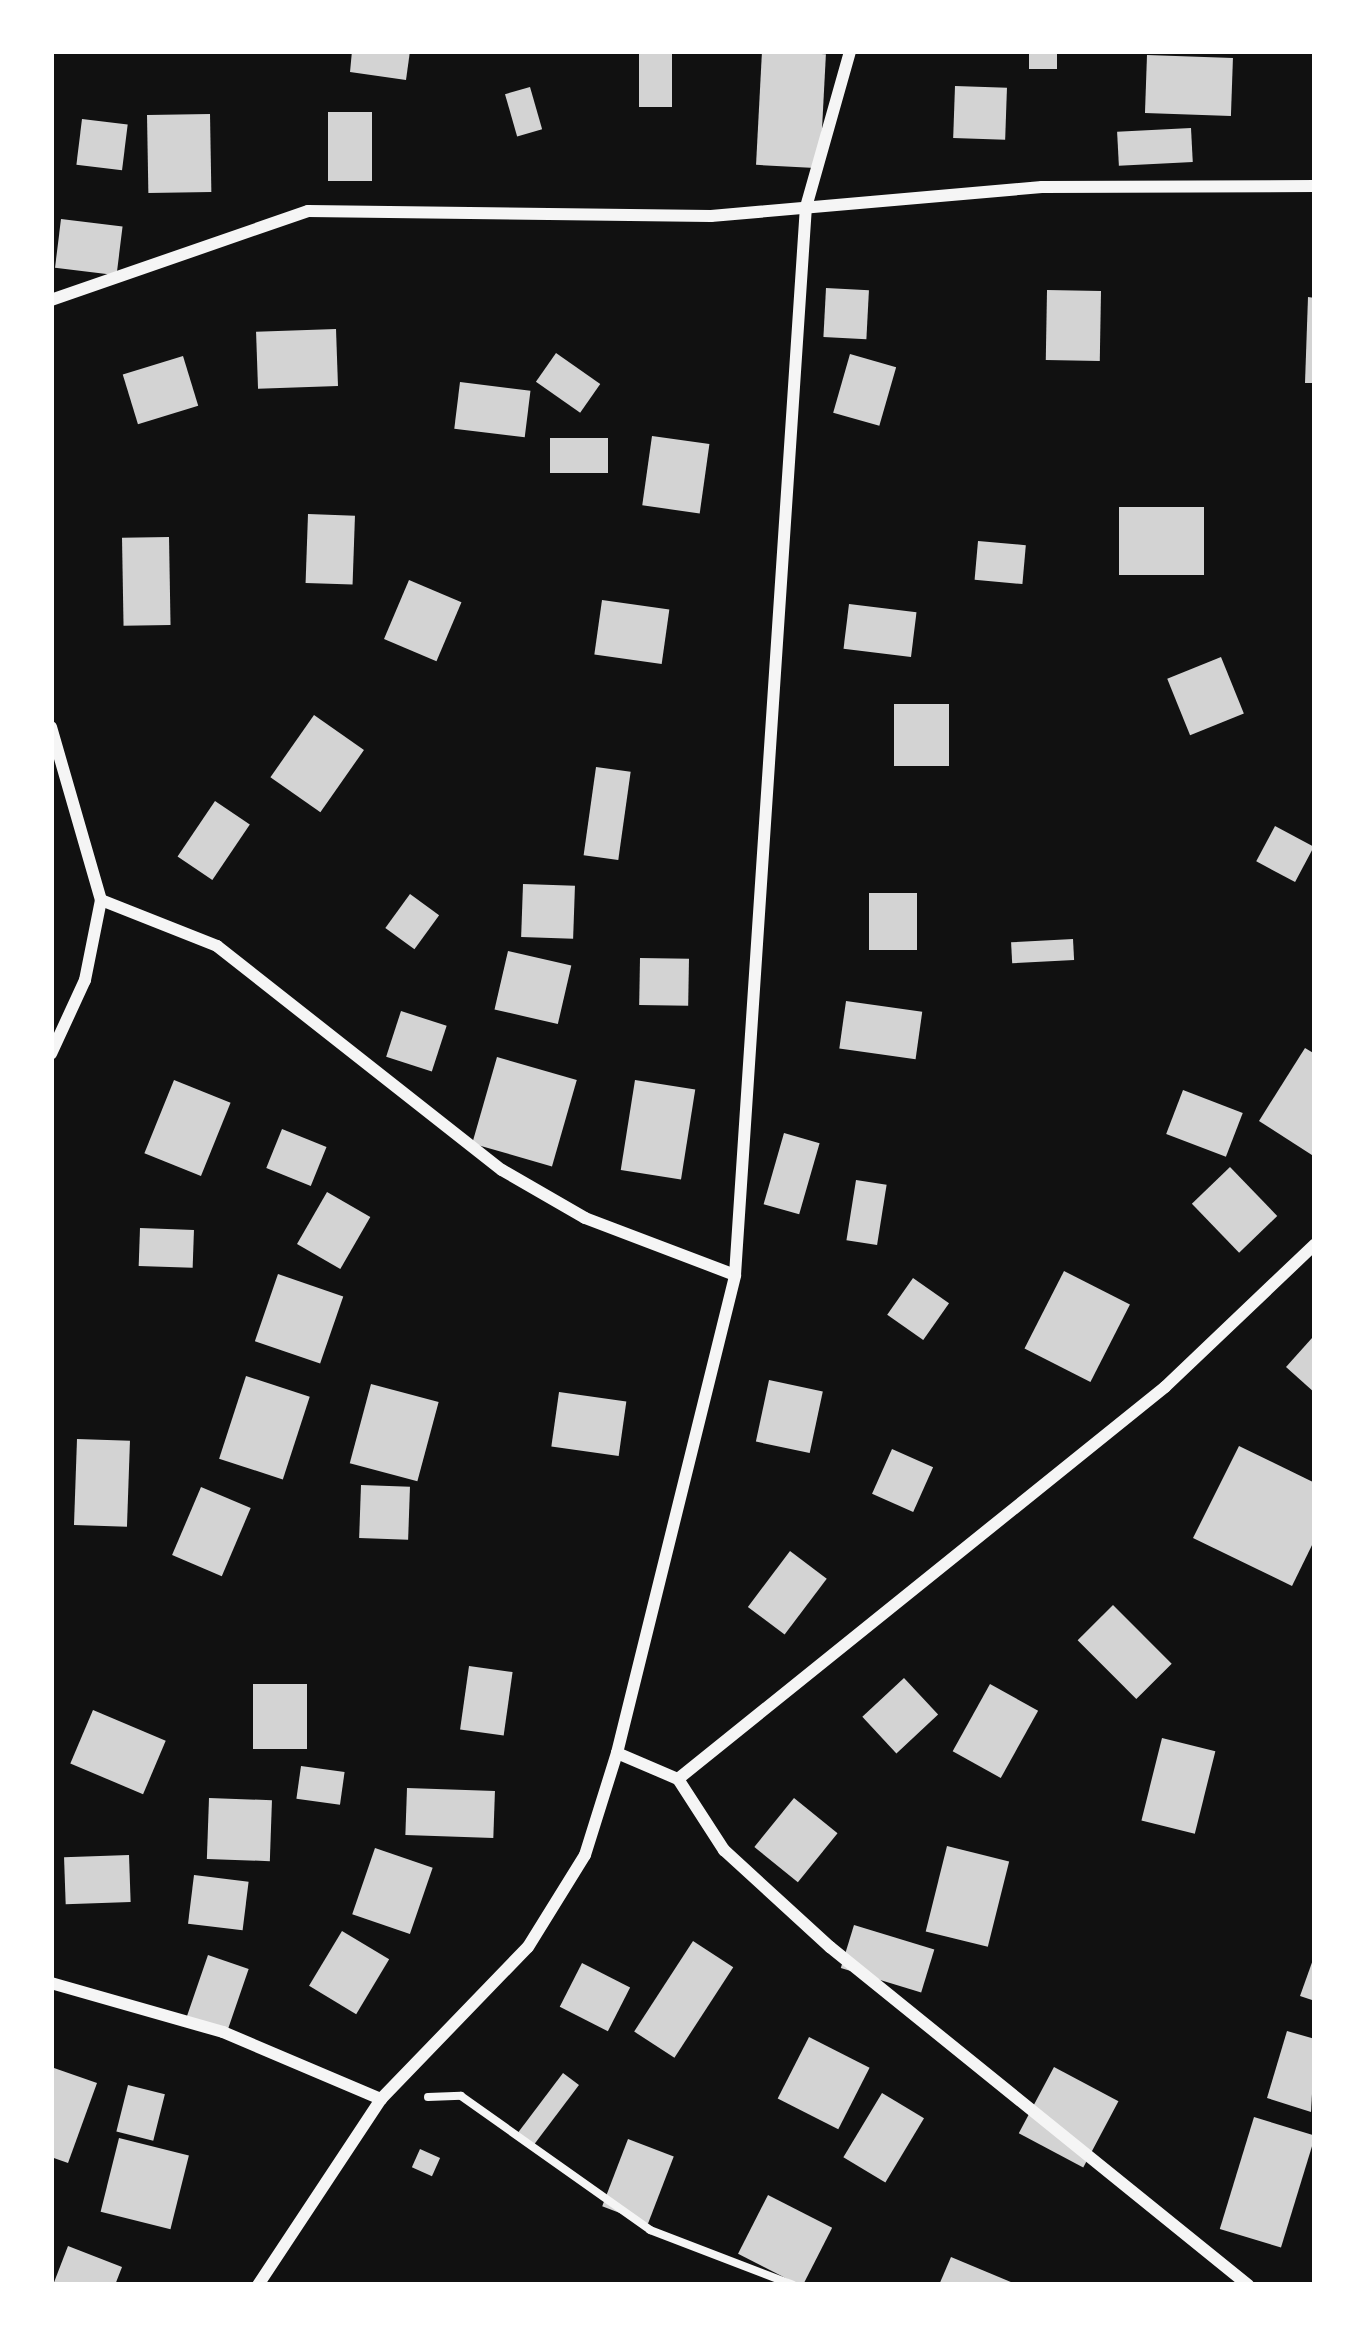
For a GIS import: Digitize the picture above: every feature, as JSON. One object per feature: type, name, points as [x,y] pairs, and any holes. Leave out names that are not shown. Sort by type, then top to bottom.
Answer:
[{"type":"street","points":[[258,2285],[381,2099],[528,1947],[585,1855],[616,1753],[735,1276],[806,207],[850,51]]},
{"type":"street","points":[[51,300],[308,211],[712,216],[1042,187],[1315,186]]},
{"type":"street","points":[[51,728],[101,900],[85,980],[51,1054]]},
{"type":"street","points":[[101,900],[217,946],[502,1170],[585,1218],[735,1276]]},
{"type":"street","points":[[679,1779],[1166,1387],[1315,1244]]},
{"type":"street","points":[[616,1753],[679,1779],[724,1850],[830,1947],[1248,2285]]},
{"type":"street","points":[[51,1983],[223,2032],[381,2099]]},
{"type":"path","points":[[381,2099],[461,2096],[650,2230],[793,2285]]},
{"type":"building","points":[[352,51],[410,51],[406,80],[350,72]]},
{"type":"building","points":[[639,51],[672,51],[672,107],[639,107]]},
{"type":"building","points":[[762,51],[826,54],[820,168],[756,165]]},
{"type":"building","points":[[1029,51],[1057,51],[1057,69],[1029,69]]},
{"type":"building","points":[[1147,55],[1233,58],[1231,116],[1145,113]]},
{"type":"building","points":[[955,86],[1007,88],[1005,140],[953,138]]},
{"type":"building","points":[[530,87],[542,129],[517,136],[505,94]]},
{"type":"building","points":[[328,112],[372,112],[372,181],[328,181]]},
{"type":"building","points":[[210,114],[211,192],[148,193],[147,115]]},
{"type":"building","points":[[82,119],[128,125],[122,170],[76,165]]},
{"type":"building","points":[[1191,128],[1193,162],[1119,166],[1117,132]]},
{"type":"building","points":[[61,219],[123,227],[117,275],[55,268]]},
{"type":"building","points":[[826,288],[869,290],[866,339],[823,337]]},
{"type":"building","points":[[1047,290],[1101,291],[1100,361],[1046,360]]},
{"type":"building","points":[[1308,297],[1315,298],[1315,383],[1305,383]]},
{"type":"building","points":[[336,329],[338,386],[258,389],[256,332]]},
{"type":"building","points":[[556,353],[600,384],[580,413],[536,382]]},
{"type":"building","points":[[850,354],[896,367],[879,426],[833,413]]},
{"type":"building","points":[[183,356],[198,406],[138,424],[123,374]]},
{"type":"building","points":[[460,382],[530,391],[525,437],[454,429]]},
{"type":"building","points":[[652,436],[709,444],[700,513],[642,505]]},
{"type":"building","points":[[550,438],[608,438],[608,473],[550,473]]},
{"type":"building","points":[[1119,507],[1204,507],[1204,575],[1119,575]]},
{"type":"building","points":[[308,514],[355,516],[353,585],[306,583]]},
{"type":"building","points":[[169,537],[171,625],[124,626],[122,538]]},
{"type":"building","points":[[978,541],[1026,545],[1022,584],[975,580]]},
{"type":"building","points":[[409,580],[461,602],[436,661],[384,639]]},
{"type":"building","points":[[602,600],[669,609],[662,664],[594,654]]},
{"type":"building","points":[[849,604],[916,612],[911,657],[844,649]]},
{"type":"building","points":[[1221,657],[1244,714],[1190,735],[1167,679]]},
{"type":"building","points":[[894,704],[949,704],[949,766],[894,766]]},
{"type":"building","points":[[314,715],[364,750],[320,812],[270,777]]},
{"type":"building","points":[[596,767],[631,772],[618,860],[584,855]]},
{"type":"building","points":[[215,801],[250,824],[212,880],[178,857]]},
{"type":"building","points":[[1275,826],[1314,847],[1295,882],[1256,861]]},
{"type":"building","points":[[523,884],[575,886],[573,939],[521,937]]},
{"type":"building","points":[[869,893],[917,893],[917,950],[869,950]]},
{"type":"building","points":[[410,894],[439,915],[414,949],[385,928]]},
{"type":"building","points":[[1073,939],[1074,960],[1012,963],[1011,942]]},
{"type":"building","points":[[508,951],[571,966],[558,1024],[495,1009]]},
{"type":"building","points":[[640,958],[689,959],[688,1006],[639,1005]]},
{"type":"building","points":[[846,1001],[922,1012],[916,1059],[839,1049]]},
{"type":"building","points":[[401,1011],[447,1026],[432,1071],[386,1057]]},
{"type":"building","points":[[1305,1048],[1315,1054],[1315,1157],[1259,1121]]},
{"type":"building","points":[[497,1057],[577,1080],[552,1166],[472,1144]]},
{"type":"building","points":[[174,1080],[231,1103],[201,1176],[144,1153]]},
{"type":"building","points":[[635,1080],[695,1090],[681,1179],[621,1170]]},
{"type":"building","points":[[1183,1090],[1243,1113],[1226,1157],[1166,1134]]},
{"type":"building","points":[[282,1129],[327,1147],[311,1186],[266,1168]]},
{"type":"building","points":[[784,1133],[820,1143],[799,1214],[764,1204]]},
{"type":"building","points":[[1230,1167],[1277,1216],[1239,1253],[1192,1204]]},
{"type":"building","points":[[856,1180],[887,1185],[877,1245],[846,1240]]},
{"type":"building","points":[[327,1192],[370,1217],[340,1269],[297,1244]]},
{"type":"building","points":[[140,1228],[194,1230],[193,1268],[139,1266]]},
{"type":"building","points":[[1064,1271],[1130,1305],[1090,1382],[1025,1349]]},
{"type":"building","points":[[278,1274],[343,1296],[320,1364],[255,1341]]},
{"type":"building","points":[[913,1278],[949,1303],[923,1340],[887,1315]]},
{"type":"building","points":[[1315,1340],[1315,1393],[1286,1367]]},
{"type":"building","points":[[246,1376],[310,1397],[283,1479],[219,1459]]},
{"type":"building","points":[[769,1380],[823,1391],[810,1453],[756,1442]]},
{"type":"building","points":[[371,1384],[439,1402],[417,1481],[350,1463]]},
{"type":"building","points":[[559,1392],[626,1401],[619,1456],[551,1446]]},
{"type":"building","points":[[77,1439],[130,1441],[127,1527],[74,1525]]},
{"type":"building","points":[[1239,1446],[1315,1483],[1315,1539],[1292,1586],[1193,1538]]},
{"type":"building","points":[[892,1449],[933,1467],[913,1512],[872,1494]]},
{"type":"building","points":[[361,1485],[410,1487],[408,1540],[359,1538]]},
{"type":"building","points":[[201,1487],[251,1508],[222,1576],[172,1555]]},
{"type":"building","points":[[790,1551],[827,1579],[785,1635],[748,1607]]},
{"type":"building","points":[[1113,1605],[1172,1664],[1136,1699],[1078,1640]]},
{"type":"building","points":[[469,1666],[513,1672],[504,1736],[460,1729]]},
{"type":"building","points":[[904,1678],[938,1715],[896,1753],[862,1717]]},
{"type":"building","points":[[253,1684],[307,1684],[307,1749],[253,1749]]},
{"type":"building","points":[[990,1684],[1038,1711],[1001,1778],[953,1751]]},
{"type":"building","points":[[93,1710],[166,1741],[143,1794],[70,1763]]},
{"type":"building","points":[[1162,1738],[1215,1751],[1195,1834],[1141,1820]]},
{"type":"building","points":[[301,1766],[345,1772],[340,1805],[296,1799]]},
{"type":"building","points":[[407,1788],[495,1791],[493,1838],[405,1835]]},
{"type":"building","points":[[209,1798],[272,1800],[270,1861],[207,1859]]},
{"type":"building","points":[[794,1798],[838,1833],[798,1882],[754,1847]]},
{"type":"building","points":[[947,1846],[1009,1861],[988,1947],[926,1931]]},
{"type":"building","points":[[375,1848],[433,1868],[410,1934],[352,1914]]},
{"type":"building","points":[[129,1855],[131,1902],[66,1904],[64,1857]]},
{"type":"building","points":[[194,1875],[249,1882],[243,1930],[188,1924]]},
{"type":"building","points":[[854,1925],[934,1950],[921,1993],[841,1968]]},
{"type":"building","points":[[342,1931],[389,1959],[356,2014],[309,1986]]},
{"type":"building","points":[[693,1941],[733,1967],[674,2058],[634,2032]]},
{"type":"building","points":[[1315,1954],[1315,2001],[1300,1996]]},
{"type":"building","points":[[208,1955],[249,1969],[227,2031],[187,2017]]},
{"type":"building","points":[[582,1963],[630,1988],[608,2031],[560,2007]]},
{"type":"building","points":[[1287,2031],[1315,2039],[1311,2112],[1267,2098]]},
{"type":"building","points":[[809,2037],[870,2068],[838,2129],[778,2098]]},
{"type":"building","points":[[1054,2067],[1118,2101],[1083,2167],[1019,2133]]},
{"type":"building","points":[[54,2068],[97,2083],[68,2163],[51,2157]]},
{"type":"building","points":[[563,2073],[579,2085],[532,2147],[516,2135]]},
{"type":"building","points":[[128,2085],[165,2094],[153,2141],[116,2132]]},
{"type":"building","points":[[882,2093],[924,2118],[885,2183],[843,2157]]},
{"type":"building","points":[[1254,2117],[1315,2136],[1281,2248],[1220,2229]]},
{"type":"building","points":[[119,2138],[189,2155],[170,2229],[101,2212]]},
{"type":"building","points":[[628,2139],[674,2157],[648,2224],[602,2206]]},
{"type":"building","points":[[420,2149],[440,2158],[432,2176],[412,2167]]},
{"type":"building","points":[[768,2195],[832,2228],[803,2285],[738,2254]]},
{"type":"building","points":[[68,2246],[122,2267],[115,2285],[53,2285]]},
{"type":"building","points":[[951,2257],[1018,2285],[939,2285]]}]
